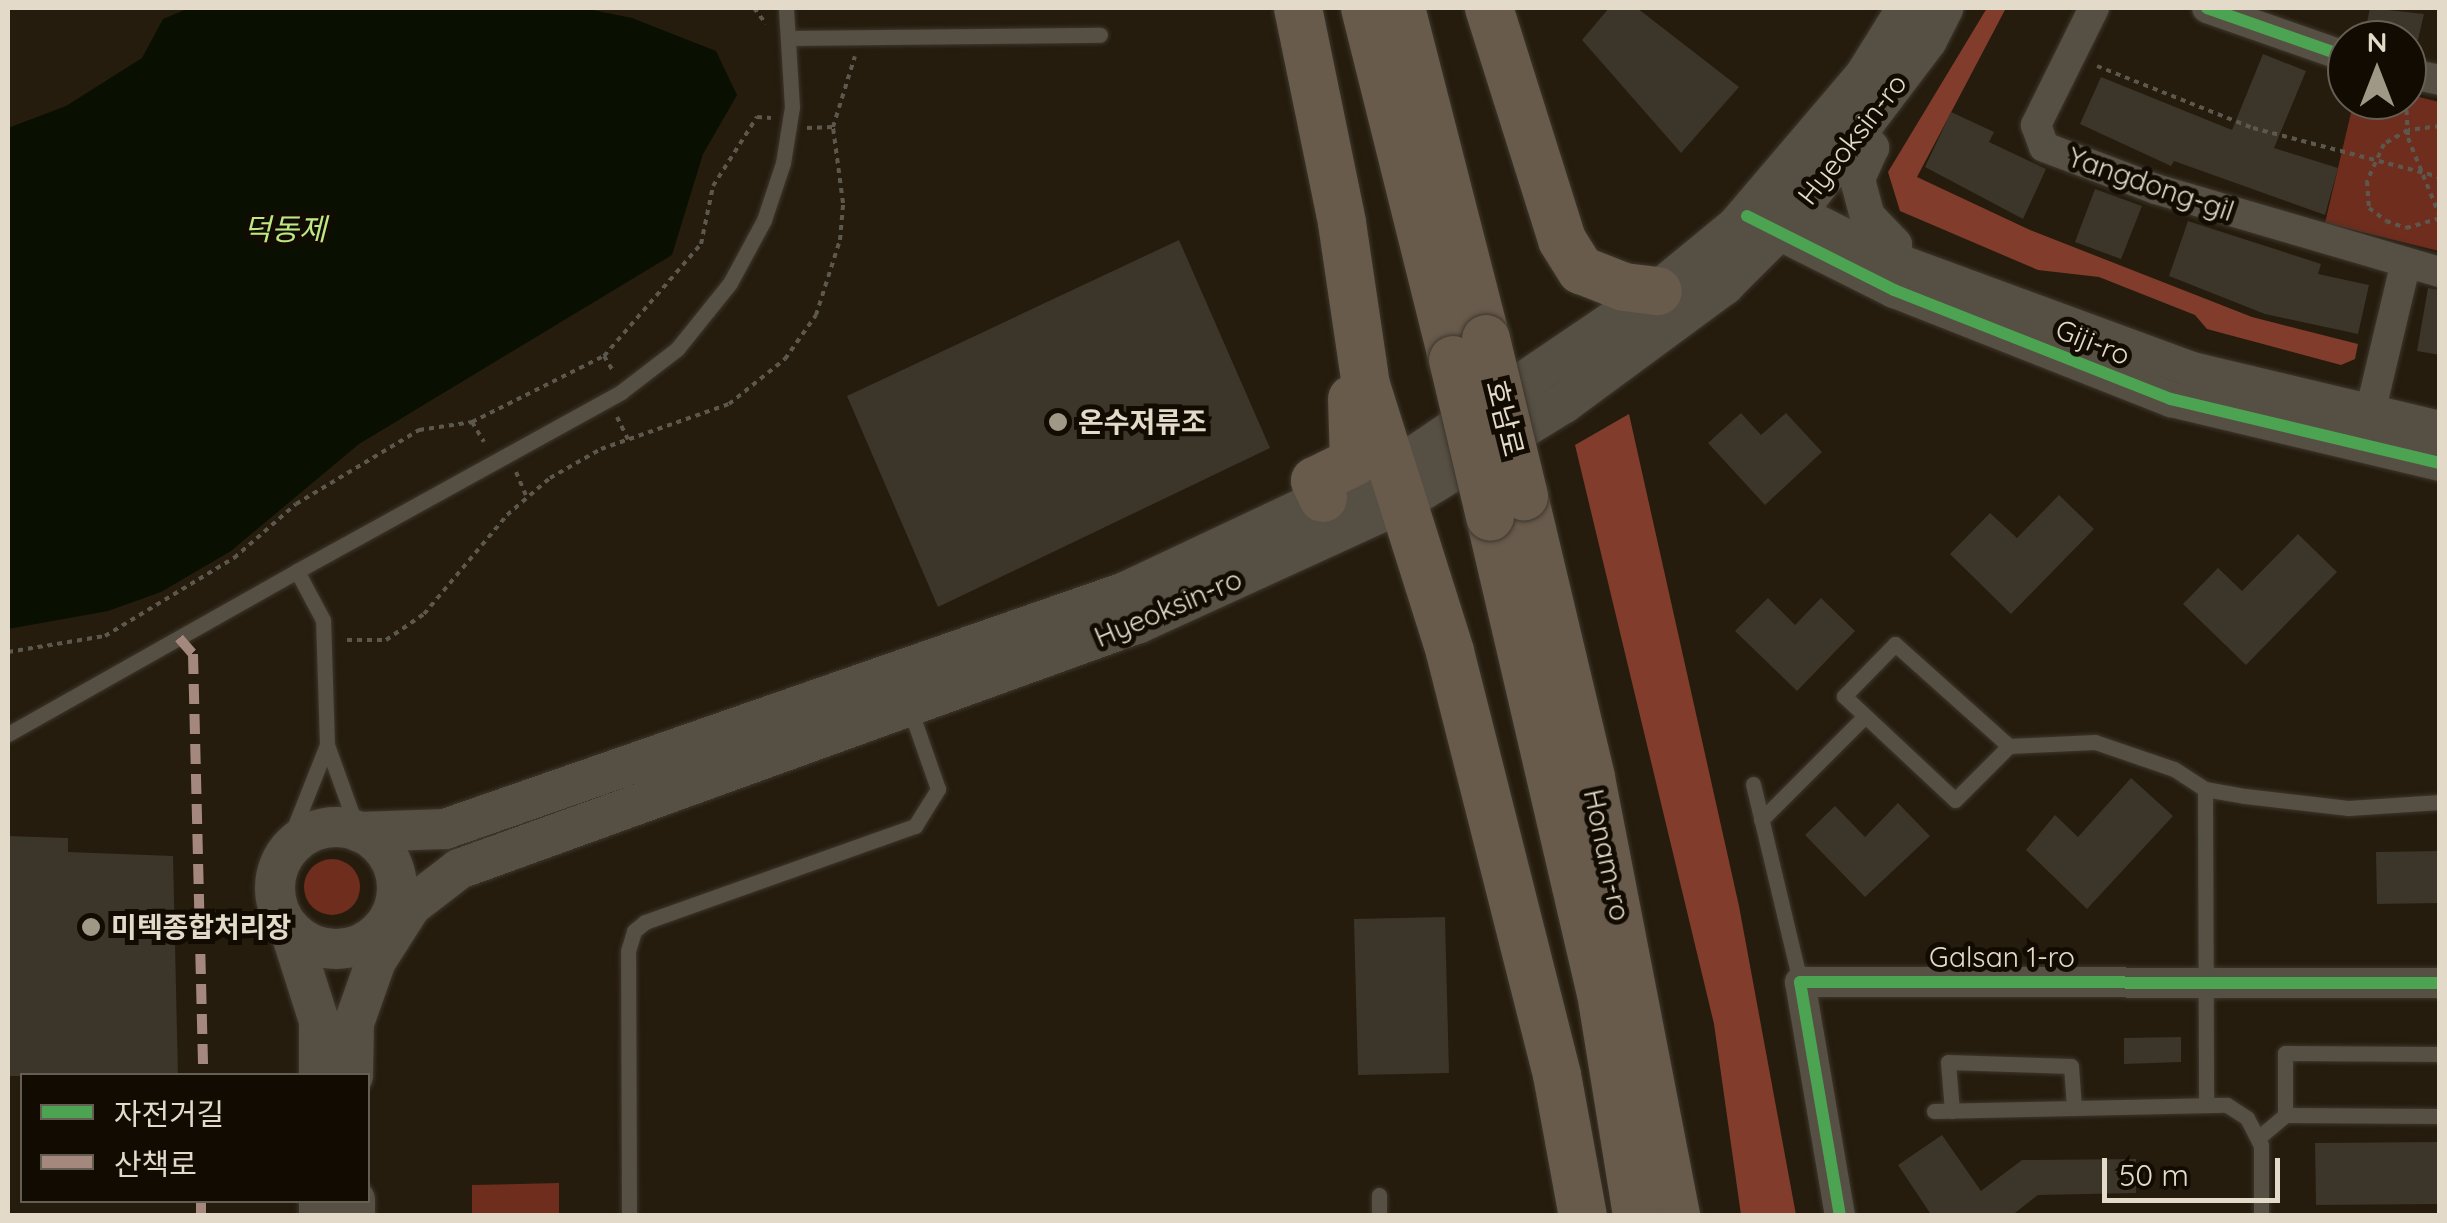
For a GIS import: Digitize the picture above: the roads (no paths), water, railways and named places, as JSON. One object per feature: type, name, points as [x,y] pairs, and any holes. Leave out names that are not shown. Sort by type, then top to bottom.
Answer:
[{"type":"highway","points":[[1298,8],[1342,223],[1366,385],[1450,652],[1557,1075],[1582,1216]]},
{"type":"highway","points":[[1365,8],[1470,350]]},
{"type":"highway","points":[[1402,8],[1470,350]]},
{"type":"highway","points":[[1489,8],[1562,240],[1581,270],[1624,286],[1658,290]]},
{"type":"highway","name":"호남로","points":[[1470,350],[1507,506]]},
{"type":"highway","points":[[1324,498],[1315,481],[1354,462],[1352,391],[1366,385]]},
{"type":"highway","name":"Honam-ro","points":[[1507,506],[1602,993],[1637,1216]]},
{"type":"highway","name":"Honam-ro","points":[[1507,506],[1592,778],[1676,1216]]},
{"type":"main road","name":"Hyeoksin-ro","points":[[283,856],[313,831],[445,829],[1139,623],[1396,485],[1564,403],[1744,264],[1772,214],[1907,8]]},
{"type":"main road","name":"Hyeoksin-ro","points":[[290,927],[326,949],[345,949],[393,922],[460,868],[496,851],[903,691],[1324,498],[1396,485],[1658,290],[1772,214],[1859,134],[1943,8]]},
{"type":"main road","points":[[352,1073],[354,1023],[393,922],[392,864],[358,832]]},
{"type":"main road","points":[[283,856],[274,895],[290,927],[319,1021],[319,1073]]},
{"type":"street","name":"Yangdong-gil","points":[[2094,8],[2036,125],[2044,147],[2156,189],[2405,266],[2440,272]]},
{"type":"street","points":[[2206,8],[2327,50]]},
{"type":"street","points":[[1859,134],[1871,147],[1857,179],[1866,216],[1894,244],[1887,257]]},
{"type":"street","name":"Giji-ro","points":[[1772,214],[2192,369],[2440,428]]},
{"type":"street","name":"Giji-ro","points":[[1772,214],[1828,258],[2171,400],[2440,462]]},
{"type":"street","points":[[1744,264],[1789,252],[1828,258]]},
{"type":"street","points":[[2370,413],[2405,266]]},
{"type":"street","points":[[1800,982],[1840,1216]]},
{"type":"street","name":"Galsan 1-ro","points":[[1800,982],[2440,983]]},
{"type":"lane","points":[[8,734],[621,392],[677,348],[730,283],[764,220],[792,106],[792,38],[786,8]]},
{"type":"lane","points":[[792,38],[1100,35]]},
{"type":"lane","points":[[298,571],[323,620],[327,745],[358,832]]},
{"type":"lane","points":[[2009,746],[1895,644],[1844,696],[1954,800],[2009,746],[2095,742],[2125,748],[2204,789],[2348,808],[2440,802]]},
{"type":"lane","points":[[630,1216],[628,951],[634,931],[646,922],[915,826],[938,789],[903,691]]},
{"type":"lane","points":[[1762,820],[1864,718]]},
{"type":"lane","points":[[283,856],[327,745]]},
{"type":"lane","points":[[1753,784],[1800,982]]},
{"type":"lane","points":[[2204,789],[2206,1105]]},
{"type":"lane","points":[[2285,1115],[2285,1052],[2440,1054]]},
{"type":"lane","points":[[1952,1110],[1948,1062],[2071,1066],[2074,1108]]},
{"type":"lane","points":[[1934,1111],[2227,1104],[2247,1118],[2258,1138],[2261,1216]]},
{"type":"lane","points":[[2258,1138],[2285,1115],[2440,1116]]},
{"type":"lane","points":[[1379,1216],[1380,1195]]},
{"type":"water","name":"덕동제","points":[[189,8],[583,8],[632,18],[716,51],[737,95],[703,154],[672,255],[359,444],[231,551],[161,592],[108,611],[8,629],[8,128],[66,106],[142,58],[163,19]]},
{"type":"place","name":"온수저류조","points":[[1058,422]]},
{"type":"place","name":"미텍종합처리장","points":[[91,927]]}]
